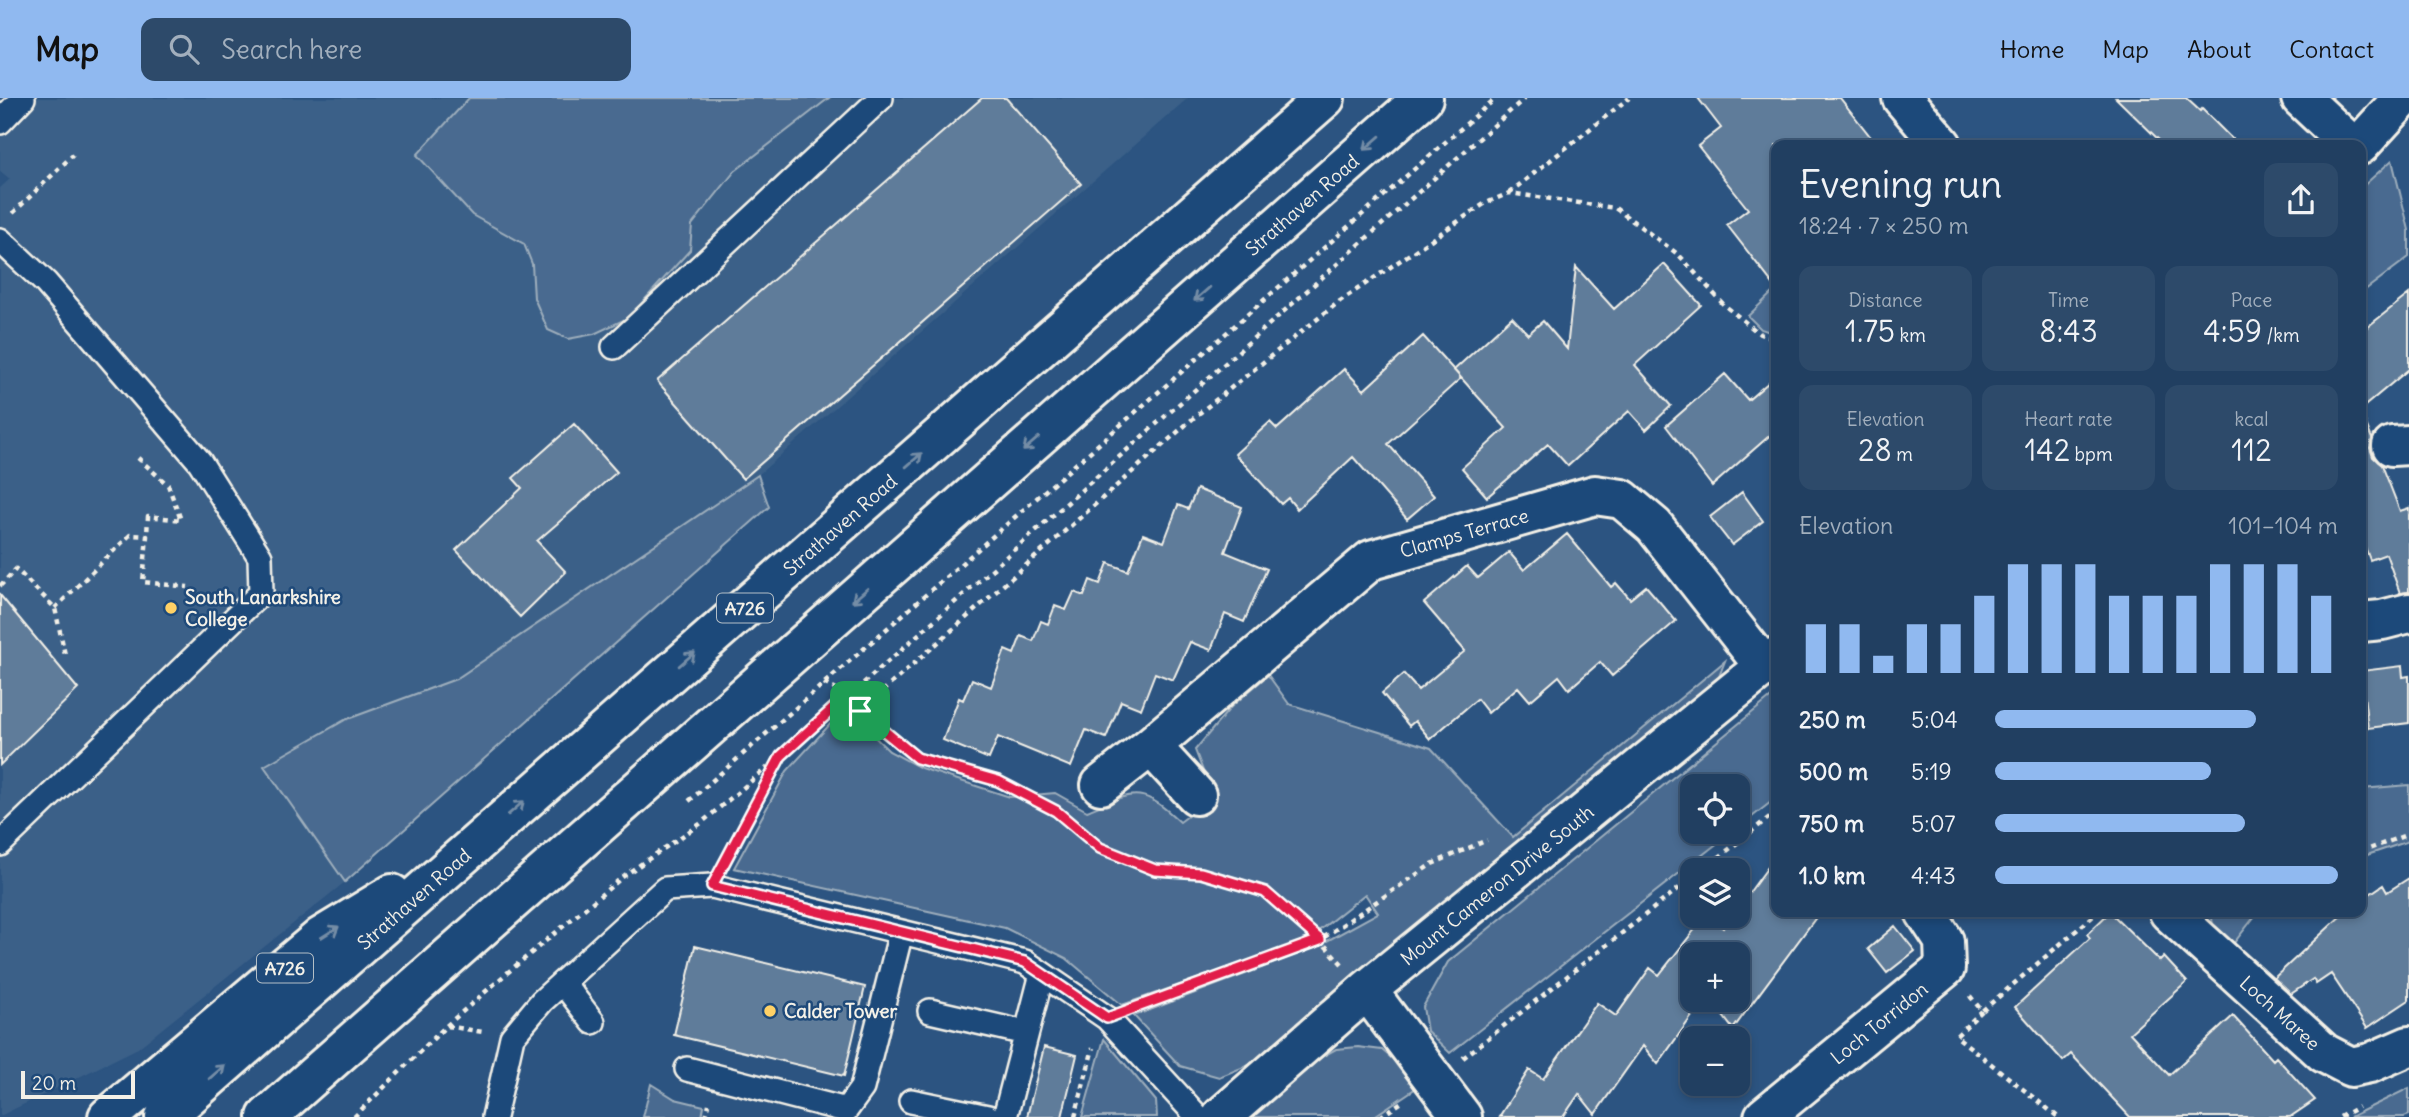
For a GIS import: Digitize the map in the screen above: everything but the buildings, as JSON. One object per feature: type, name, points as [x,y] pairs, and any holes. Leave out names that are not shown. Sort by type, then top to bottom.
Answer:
[{"type":"main road","name":"Strathaven Road","points":[[165,1117],[1325,98]]},
{"type":"main road","name":"Strathaven Road","points":[[267,1117],[1423,98]]},
{"type":"main road","points":[[1902,98],[1938,140]]},
{"type":"main road","points":[[2301,98],[2346,140]]},
{"type":"main road","points":[[2365,140],[2403,98]]},
{"type":"main road","name":"Clamps Terrace","points":[[1101,785],[1371,560],[1595,495],[1622,499],[1654,526],[1770,661]]},
{"type":"main road","points":[[2366,622],[2409,612]]},
{"type":"main road","name":"Mount Cameron Drive South","points":[[1221,1117],[1367,990],[1770,661]]},
{"type":"main road","points":[[1151,746],[1196,795]]},
{"type":"main road","name":"A726","points":[[108,1117],[321,937],[479,841]]},
{"type":"main road","name":"Loch Torridon","points":[[1764,1117],[1945,968],[1944,941],[1928,917]]},
{"type":"main road","name":"Loch Maree","points":[[2174,917],[2323,1053],[2351,1067],[2370,1063],[2409,1046]]},
{"type":"main road","points":[[1367,990],[1462,1117]]},
{"type":"main road","points":[[278,1117],[328,1063]]},
{"type":"lane","points":[[0,122],[23,98]]},
{"type":"lane","points":[[614,347],[881,98]]},
{"type":"lane","points":[[0,240],[46,283],[200,462],[260,556],[261,593],[0,844]]},
{"type":"lane","points":[[494,1117],[513,1037],[542,1001],[665,889],[712,886],[1025,962],[1107,1018],[1198,1117]]},
{"type":"lane","points":[[687,1069],[846,1110],[862,1088],[901,932]]},
{"type":"lane","points":[[1005,1117],[1042,974]]},
{"type":"lane","points":[[563,983],[593,1022]]},
{"type":"lane","points":[[930,1011],[1026,1033]]},
{"type":"lane","points":[[911,1101],[988,1117]]},
{"type":"path","points":[[679,809],[1496,98]]},
{"type":"path","points":[[354,1117],[446,1026],[625,875],[700,824],[781,756],[1525,98]]},
{"type":"path","points":[[860,711],[1207,407],[1340,301],[1484,204],[1510,192],[1629,98]]},
{"type":"path","points":[[9,217],[73,155]]},
{"type":"path","points":[[1510,192],[1615,208],[1679,255],[1733,312],[1760,334],[1771,338]]},
{"type":"path","points":[[138,458],[168,485],[181,520],[148,516],[143,582],[188,587]]},
{"type":"path","points":[[55,608],[130,534],[147,536]]},
{"type":"path","points":[[18,572],[25,566]]},
{"type":"path","points":[[0,586],[16,569],[55,608],[65,655]]},
{"type":"path","points":[[824,683],[847,696],[860,711],[917,758],[998,781],[1056,811],[1100,848],[1155,870],[1201,873],[1265,892],[1320,940],[1367,990]]},
{"type":"path","points":[[712,886],[781,756]]},
{"type":"path","points":[[1718,858],[1771,816]]},
{"type":"path","points":[[2366,850],[2409,834]]},
{"type":"path","points":[[1075,1117],[1094,1043],[1107,1018],[1320,940],[1432,864],[1496,836]]},
{"type":"path","points":[[1380,1117],[1435,1080],[1680,887]]},
{"type":"path","points":[[2058,1117],[1956,1036],[2092,917]]},
{"type":"path","points":[[1945,968],[1982,1011]]},
{"type":"shaded area","points":[[0,98],[1188,98],[758,475],[456,679],[345,720],[265,766],[345,882],[138,1048],[0,1116],[0,188],[10,179],[0,171]]},
{"type":"shaded area","points":[[469,98],[829,98],[735,171],[692,225],[690,250],[628,318],[594,334],[568,339],[548,330],[534,298],[532,264],[524,244],[472,215],[417,155]]},
{"type":"shaded area","points":[[2392,160],[2409,230],[2409,257],[2366,289],[2366,183]]},
{"type":"shaded area","points":[[1771,294],[1771,332],[1761,329],[1748,316]]},
{"type":"shaded area","points":[[758,475],[769,507],[345,882],[264,766],[345,720],[456,679]]},
{"type":"shaded area","points":[[1725,661],[1715,687],[1386,957],[1249,1065],[1219,1077],[1180,1066],[1134,1016],[1314,948],[1378,913],[1365,894],[1306,941],[1122,1005],[1066,958],[1005,928],[734,868],[787,771],[845,708],[889,751],[921,768],[1010,797],[1055,793],[1087,811],[1116,799],[1136,795],[1155,802],[1180,822],[1213,797],[1195,750],[1231,707],[1268,675],[1289,704],[1431,748],[1513,837]]},
{"type":"shaded area","points":[[1771,697],[1771,802],[1750,819],[1750,774],[1680,774],[1680,844],[1716,844],[1699,858],[1680,858],[1680,873],[1450,1053],[1427,1031],[1423,1007],[1448,962]]},
{"type":"shaded area","points":[[2409,785],[2409,841],[2366,855],[2366,789]]},
{"type":"shaded area","points":[[2254,917],[2230,948],[2214,928],[2212,918]]},
{"type":"shaded area","points":[[1104,1039],[1156,1101],[1157,1117],[1082,1117]]},
{"type":"shaded area","points":[[1358,1047],[1382,1050],[1396,1062],[1416,1088],[1373,1117],[1249,1117],[1314,1061],[1336,1049]]},
{"type":"shaded area","points":[[651,1084],[675,1099],[704,1106],[702,1117],[643,1117]]},
{"type":"shaded area","points":[[2409,1088],[2409,1115],[2350,1117]]},
{"type":"place","name":"South Lanarkshire College","points":[[171,608]]},
{"type":"place","name":"Calder Tower","points":[[770,1011]]},
{"type":"route","points":[[847,696],[860,711],[917,758],[998,781],[1056,811],[1100,848],[1155,870],[1201,873],[1265,892],[1320,940],[1107,1018],[1025,962],[712,886],[781,756],[847,696]]}]
